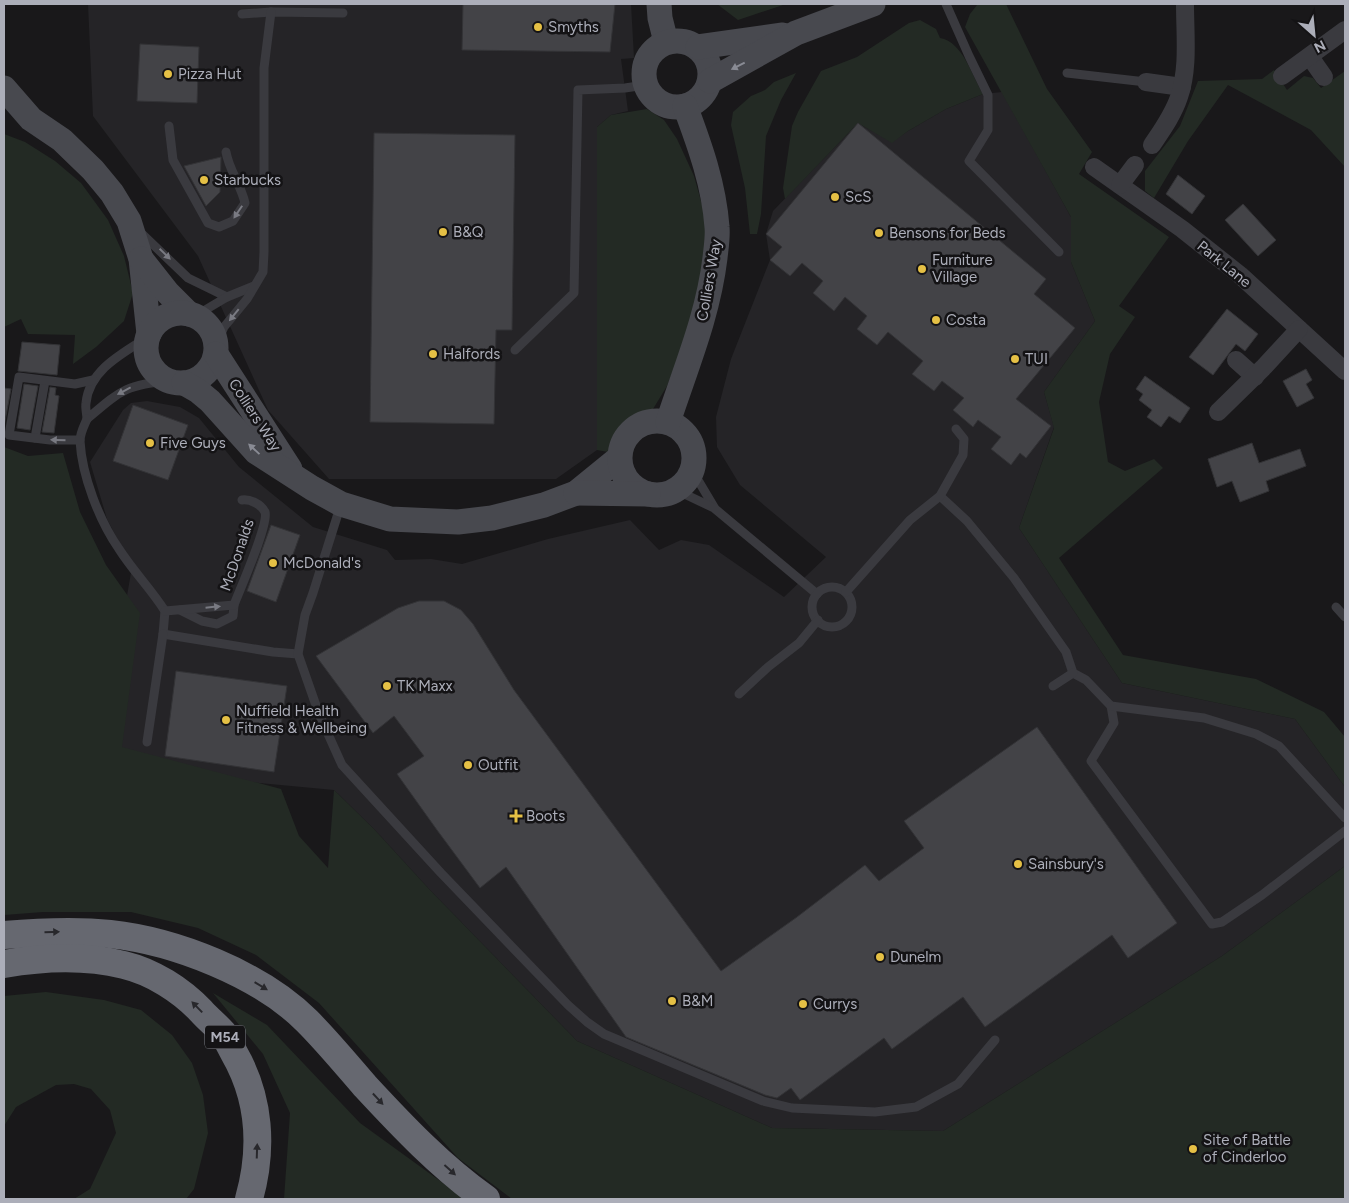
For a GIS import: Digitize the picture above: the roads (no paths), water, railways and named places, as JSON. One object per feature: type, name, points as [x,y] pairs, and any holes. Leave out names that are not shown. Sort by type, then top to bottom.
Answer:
[{"type":"highway","points":[[4,935],[69,932],[111,934],[171,946],[219,963],[265,988],[306,1020],[414,1139],[486,1199]]},
{"type":"highway","name":"M54","points":[[4,964],[48,958],[81,958],[125,965],[160,979],[188,998],[223,1034],[240,1064],[254,1101],[258,1123],[258,1153],[250,1199]]},
{"type":"street","points":[[659,4],[660,18],[666,42]]},
{"type":"street","points":[[710,81],[796,33],[873,4]]},
{"type":"street","points":[[1152,145],[1173,112],[1182,87],[1186,63],[1185,4]]},
{"type":"street","points":[[1282,76],[1345,30]]},
{"type":"street","points":[[698,48],[796,33]]},
{"type":"street","points":[[683,41],[698,48],[708,62],[710,81],[706,90],[701,97],[685,106],[675,108],[665,106],[649,94],[645,85],[644,64],[649,54],[657,46],[666,42],[683,41]]},
{"type":"street","points":[[1310,57],[1324,77]]},
{"type":"street","points":[[1146,82],[1182,87]]},
{"type":"street","name":"Colliers Way","points":[[4,88],[31,119],[62,140],[93,170],[112,193],[129,221],[141,259],[149,336],[147,356],[156,372],[198,391],[256,452],[312,488],[341,504],[390,519],[458,522],[492,518],[544,505],[576,494],[667,494],[676,490]]},
{"type":"street","name":"Colliers Way","points":[[668,422],[683,375],[696,344],[706,309],[718,230],[711,185],[700,146],[685,106]]},
{"type":"street","name":"Colliers Way","points":[[4,116],[31,119]]},
{"type":"street","points":[[1120,186],[1135,165]]},
{"type":"street","name":"Park Lane","points":[[1094,167],[1182,229],[1240,275],[1345,371]]},
{"type":"street","name":"Colliers Way","points":[[141,259],[167,292],[192,315],[210,328],[216,350],[294,476]]},
{"type":"street","points":[[149,336],[154,326],[170,315],[180,313],[192,315]]},
{"type":"street","points":[[1218,412],[1299,329]]},
{"type":"street","points":[[177,382],[195,380],[204,374],[212,365],[216,350]]},
{"type":"street","points":[[1236,360],[1255,376]]},
{"type":"street","points":[[648,494],[637,489],[628,481],[622,470],[621,447],[626,436],[634,428],[645,422],[656,420],[668,422],[678,428],[687,436],[692,446],[694,458],[692,470],[676,490]]},
{"type":"street","name":"Colliers Way","points":[[576,494],[620,458]]},
{"type":"lane","points":[[946,4],[968,56],[988,95],[988,130],[969,161],[1059,252]]},
{"type":"lane","points":[[216,350],[224,327],[247,299],[263,272],[264,68],[271,12]]},
{"type":"lane","points":[[242,14],[271,12],[343,14]]},
{"type":"lane","points":[[1067,74],[1146,82]]},
{"type":"lane","points":[[515,350],[574,293],[578,90],[625,88],[645,85]]},
{"type":"lane","points":[[169,126],[173,160],[208,223],[219,227],[232,221],[245,203],[242,190],[227,159],[226,152]]},
{"type":"lane","points":[[129,221],[188,278],[227,297]]},
{"type":"lane","points":[[192,315],[254,286]]},
{"type":"lane","points":[[87,419],[86,403],[93,380],[113,360],[149,336]]},
{"type":"lane","points":[[80,440],[9,435],[19,377],[75,384],[93,380]]},
{"type":"lane","points":[[35,438],[45,381]]},
{"type":"lane","points":[[147,742],[165,611],[117,548],[99,513],[87,477],[80,440],[87,419],[128,388],[146,383],[177,382]]},
{"type":"lane","points":[[846,592],[910,520],[940,496],[963,455],[964,439],[956,429]]},
{"type":"lane","points":[[692,470],[714,508]]},
{"type":"lane","points":[[676,490],[714,508],[817,594]]},
{"type":"lane","points":[[940,496],[967,521],[1014,578],[1066,652],[1073,673],[1086,680],[1110,706],[1114,723],[1091,761],[1212,924],[1222,922],[1262,895],[1345,831]]},
{"type":"lane","name":"McDonalds","points":[[180,610],[202,621],[217,624],[233,616],[234,604],[264,527],[265,513],[261,506],[248,500],[242,500]]},
{"type":"lane","points":[[341,504],[305,615],[298,654],[319,714],[342,764],[441,873],[568,1006],[587,1022],[604,1034],[763,1101],[792,1108],[875,1112],[916,1107],[958,1084],[995,1040]]},
{"type":"lane","points":[[828,587],[841,588],[846,592],[850,597],[852,610],[847,621],[835,626],[823,624],[818,620],[812,604],[817,594],[828,587]]},
{"type":"lane","name":"McDonalds","points":[[165,611],[234,604]]},
{"type":"lane","points":[[1336,607],[1345,617]]},
{"type":"lane","points":[[739,694],[768,667],[800,644],[818,620]]},
{"type":"lane","points":[[163,634],[272,652],[298,654]]},
{"type":"lane","points":[[1053,686],[1073,673]]},
{"type":"lane","points":[[1110,706],[1204,718],[1256,734],[1279,746],[1345,818]]},
{"type":"place","name":"Smyths","points":[[538,27]]},
{"type":"place","name":"Pizza Hut","points":[[168,74]]},
{"type":"place","name":"Starbucks","points":[[204,180]]},
{"type":"place","name":"ScS","points":[[835,197]]},
{"type":"place","name":"B&Q","points":[[443,232]]},
{"type":"place","name":"Bensons for Beds","points":[[879,233]]},
{"type":"place","name":"Furniture Village","points":[[922,269]]},
{"type":"place","name":"Costa","points":[[936,320]]},
{"type":"place","name":"Halfords","points":[[433,354]]},
{"type":"place","name":"TUI","points":[[1015,359]]},
{"type":"place","name":"Five Guys","points":[[150,443]]},
{"type":"place","name":"McDonald's","points":[[273,563]]},
{"type":"place","name":"TK Maxx","points":[[387,686]]},
{"type":"place","name":"Nuffield Health Fitness & Wellbeing","points":[[226,720]]},
{"type":"place","name":"Outfit","points":[[468,765]]},
{"type":"place","name":"Boots","points":[[516,816]]},
{"type":"place","name":"Sainsbury's","points":[[1018,864]]},
{"type":"place","name":"Dunelm","points":[[880,957]]},
{"type":"place","name":"B&M","points":[[672,1001]]},
{"type":"place","name":"Currys","points":[[803,1004]]},
{"type":"place","name":"Site of Battle of Cinderloo","points":[[1193,1149]]}]
